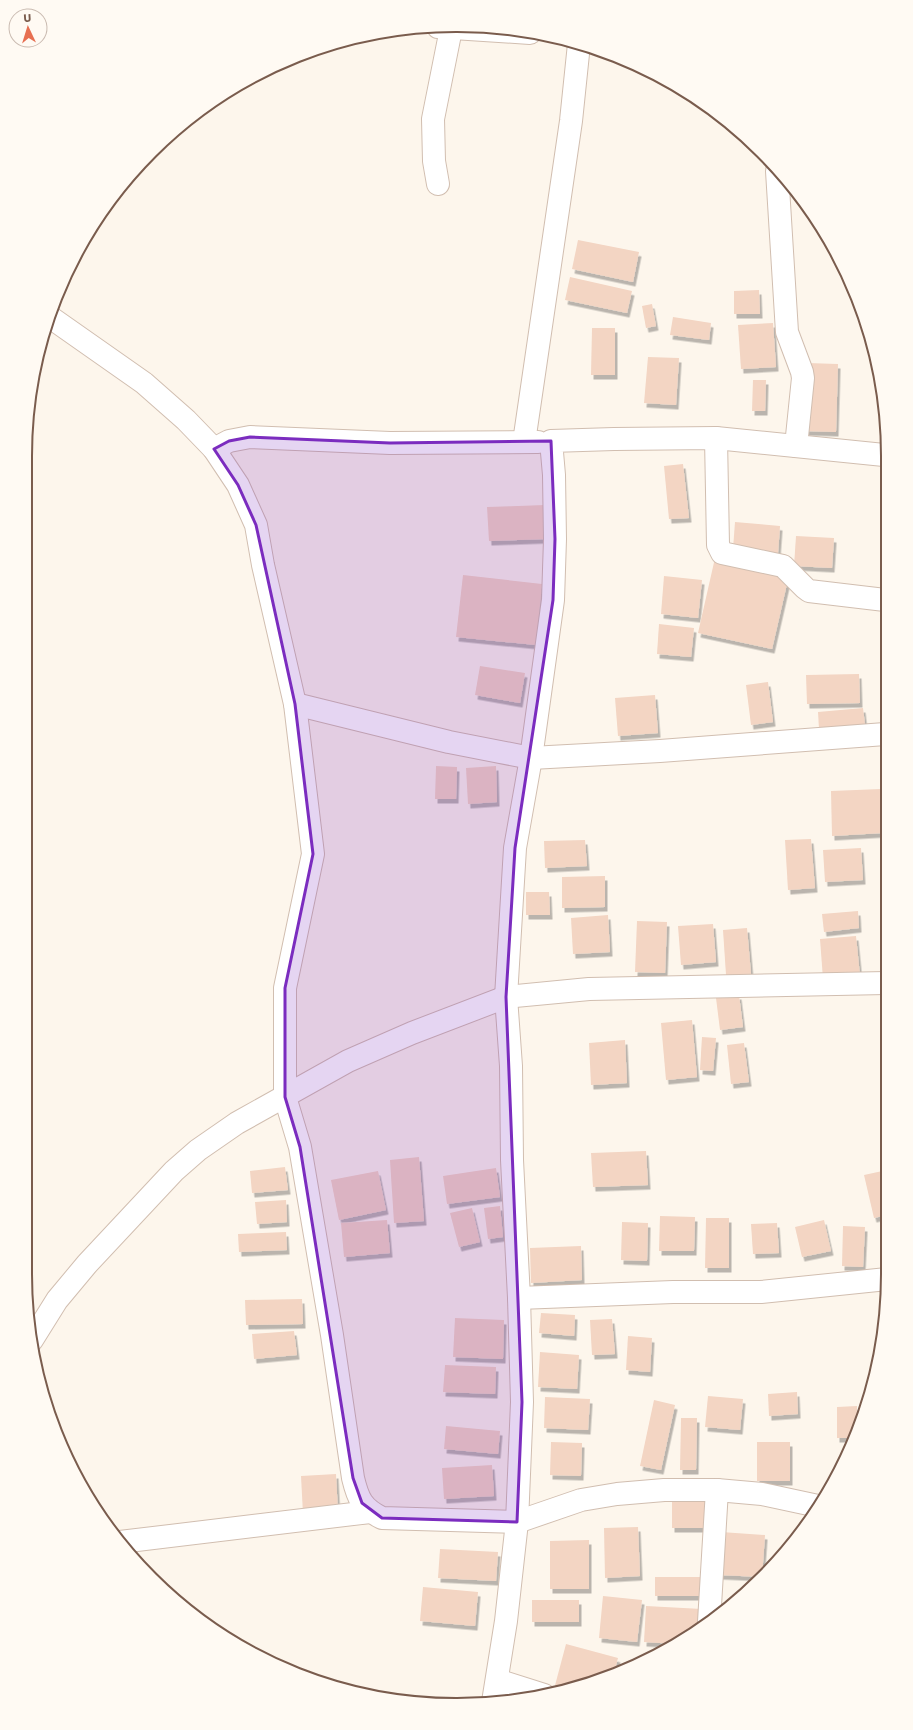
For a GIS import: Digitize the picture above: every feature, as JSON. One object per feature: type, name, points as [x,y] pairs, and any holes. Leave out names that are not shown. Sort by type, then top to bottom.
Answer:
[{"type":"street","points":[[438,184],[434,161],[433,119],[444,32]]},
{"type":"street","points":[[524,442],[571,121],[579,50]]},
{"type":"street","points":[[777,179],[787,332],[803,378],[796,446]]},
{"type":"street","points":[[55,320],[144,383],[186,420],[214,449],[238,485],[256,525],[263,566],[295,704],[313,854],[285,988],[285,1097],[300,1147],[332,1335],[353,1478],[359,1498],[370,1512],[382,1518],[517,1522],[581,1500],[617,1494],[664,1490],[717,1490],[762,1494],[812,1505]]},
{"type":"street","points":[[214,449],[229,441],[250,437],[390,443],[716,438],[881,455]]},
{"type":"street","points":[[716,438],[718,544],[722,553],[783,566],[810,591],[881,600]]},
{"type":"street","points":[[494,1696],[506,1621],[517,1522],[522,1402],[519,1298],[512,1160],[511,1066],[506,998],[516,848],[531,758],[553,600],[555,539],[554,475],[550,441]]},
{"type":"street","points":[[295,704],[449,742],[531,758],[660,751],[881,734]]},
{"type":"street","points":[[37,1333],[57,1300],[87,1264],[174,1170],[198,1150],[237,1123],[348,1061],[412,1033],[506,998],[589,989],[881,983]]},
{"type":"street","points":[[519,1298],[673,1292],[761,1292],[881,1280]]},
{"type":"street","points":[[709,1614],[717,1490]]},
{"type":"street","points":[[127,1541],[370,1512]]},
{"type":"street","points":[[497,1680],[532,1691]]},
{"type":"highlighted area","points":[[250,437],[390,443],[551,441],[555,539],[553,600],[515,848],[506,997],[522,1402],[517,1522],[382,1518],[362,1503],[353,1478],[300,1147],[285,1097],[285,988],[313,854],[295,704],[256,525],[238,485],[214,449],[229,441]]},
{"type":"building","points":[[578,240],[639,252],[633,282],[572,269]]},
{"type":"building","points":[[570,277],[632,291],[627,313],[565,300]]},
{"type":"building","points":[[759,290],[760,314],[734,314],[734,291]]},
{"type":"building","points":[[652,304],[656,326],[646,328],[642,306]]},
{"type":"building","points":[[673,317],[711,323],[709,340],[670,335]]},
{"type":"building","points":[[773,323],[776,367],[741,369],[738,325]]},
{"type":"building","points":[[592,328],[615,328],[615,375],[591,375]]},
{"type":"building","points":[[648,357],[679,358],[676,405],[644,403]]},
{"type":"building","points":[[807,363],[838,364],[836,432],[805,431]]},
{"type":"building","points":[[753,380],[766,380],[765,411],[752,411]]},
{"type":"building","points":[[683,464],[689,518],[669,519],[664,466]]},
{"type":"building","points":[[545,505],[546,539],[489,541],[487,507]]},
{"type":"building","points":[[735,522],[780,526],[778,553],[733,549]]},
{"type":"building","points":[[796,536],[834,538],[832,568],[794,566]]},
{"type":"building","points":[[715,558],[789,575],[772,649],[698,633]]},
{"type":"building","points":[[463,575],[542,584],[536,645],[456,637]]},
{"type":"building","points":[[664,576],[702,580],[698,618],[661,614]]},
{"type":"building","points":[[659,624],[694,628],[691,657],[657,654]]},
{"type":"building","points":[[480,666],[525,673],[520,703],[475,695]]},
{"type":"building","points":[[859,674],[860,703],[807,704],[806,675]]},
{"type":"building","points":[[768,682],[773,722],[751,725],[746,685]]},
{"type":"building","points":[[655,695],[658,733],[618,736],[615,698]]},
{"type":"building","points":[[863,708],[865,725],[819,729],[818,712]]},
{"type":"building","points":[[436,766],[457,767],[456,799],[435,799]]},
{"type":"building","points":[[496,766],[497,802],[468,804],[466,768]]},
{"type":"building","points":[[881,789],[881,833],[832,836],[831,791]]},
{"type":"building","points":[[811,839],[815,888],[788,890],[785,840]]},
{"type":"building","points":[[585,840],[587,866],[545,868],[544,841]]},
{"type":"building","points":[[861,848],[863,880],[825,882],[823,850]]},
{"type":"building","points":[[605,876],[605,907],[562,908],[562,877]]},
{"type":"building","points":[[526,892],[549,892],[550,915],[526,915]]},
{"type":"building","points":[[858,911],[859,928],[824,932],[822,914]]},
{"type":"building","points":[[608,915],[610,952],[573,954],[571,918]]},
{"type":"building","points":[[637,921],[667,922],[665,973],[635,972]]},
{"type":"building","points":[[713,924],[716,962],[681,965],[678,926]]},
{"type":"building","points":[[747,928],[751,974],[726,975],[723,930]]},
{"type":"building","points":[[856,936],[860,976],[823,979],[820,939]]},
{"type":"building","points":[[739,995],[743,1027],[720,1030],[716,998]]},
{"type":"building","points":[[692,1020],[697,1077],[666,1080],[661,1023]]},
{"type":"building","points":[[702,1037],[716,1038],[713,1071],[700,1070]]},
{"type":"building","points":[[625,1040],[627,1083],[591,1085],[589,1043]]},
{"type":"building","points":[[744,1043],[749,1082],[731,1084],[727,1045]]},
{"type":"building","points":[[646,1151],[648,1185],[593,1187],[591,1153]]},
{"type":"building","points":[[419,1157],[424,1221],[394,1223],[390,1160]]},
{"type":"building","points":[[285,1167],[288,1190],[252,1193],[250,1171]]},
{"type":"building","points":[[496,1168],[500,1197],[447,1204],[443,1176]]},
{"type":"building","points":[[378,1171],[386,1210],[339,1220],[331,1180]]},
{"type":"building","points":[[881,1171],[881,1216],[874,1218],[864,1175]]},
{"type":"building","points":[[286,1200],[287,1222],[257,1224],[255,1202]]},
{"type":"building","points":[[500,1206],[503,1237],[488,1239],[484,1208]]},
{"type":"building","points":[[472,1208],[480,1242],[459,1247],[450,1213]]},
{"type":"building","points":[[660,1216],[695,1217],[694,1251],[659,1251]]},
{"type":"building","points":[[706,1218],[729,1218],[729,1268],[705,1268]]},
{"type":"building","points":[[387,1220],[390,1253],[344,1257],[341,1223]]},
{"type":"building","points":[[824,1220],[831,1251],[802,1257],[795,1227]]},
{"type":"building","points":[[622,1222],[648,1223],[647,1261],[621,1260]]},
{"type":"building","points":[[777,1223],[779,1253],[753,1254],[751,1224]]},
{"type":"building","points":[[843,1226],[865,1227],[863,1267],[842,1266]]},
{"type":"building","points":[[286,1232],[287,1250],[239,1252],[238,1234]]},
{"type":"building","points":[[581,1246],[582,1280],[531,1283],[530,1248]]},
{"type":"building","points":[[302,1299],[303,1324],[246,1325],[245,1300]]},
{"type":"building","points":[[541,1313],[575,1315],[574,1336],[539,1333]]},
{"type":"building","points":[[455,1318],[504,1320],[503,1359],[453,1357]]},
{"type":"building","points":[[612,1319],[615,1354],[592,1355],[590,1320]]},
{"type":"building","points":[[294,1331],[297,1355],[254,1359],[252,1334]]},
{"type":"building","points":[[628,1336],[652,1338],[650,1372],[626,1370]]},
{"type":"building","points":[[540,1352],[579,1355],[577,1389],[538,1387]]},
{"type":"building","points":[[445,1365],[496,1367],[495,1394],[443,1392]]},
{"type":"building","points":[[797,1392],[798,1414],[769,1416],[768,1394]]},
{"type":"building","points":[[708,1396],[743,1399],[740,1430],[705,1427]]},
{"type":"building","points":[[545,1397],[590,1399],[588,1430],[544,1428]]},
{"type":"building","points":[[654,1400],[675,1405],[661,1470],[640,1466]]},
{"type":"building","points":[[857,1406],[857,1413],[848,1438],[837,1438],[837,1407]]},
{"type":"building","points":[[681,1418],[697,1418],[696,1470],[680,1470]]},
{"type":"building","points":[[446,1426],[500,1431],[498,1454],[444,1449]]},
{"type":"building","points":[[551,1442],[582,1443],[581,1476],[550,1475]]},
{"type":"building","points":[[757,1442],[790,1442],[790,1481],[757,1481]]},
{"type":"building","points":[[492,1465],[494,1496],[444,1499],[442,1468]]},
{"type":"building","points":[[336,1474],[338,1513],[303,1514],[301,1476]]},
{"type":"building","points":[[713,1500],[713,1528],[672,1528],[672,1501]]},
{"type":"building","points":[[638,1527],[640,1576],[605,1578],[604,1528]]},
{"type":"building","points":[[721,1532],[765,1535],[763,1568],[754,1577],[719,1575]]},
{"type":"building","points":[[589,1540],[589,1589],[550,1589],[550,1541]]},
{"type":"building","points":[[440,1549],[498,1552],[496,1581],[438,1578]]},
{"type":"building","points":[[655,1577],[704,1577],[704,1596],[655,1596]]},
{"type":"building","points":[[423,1587],[478,1592],[475,1626],[420,1621]]},
{"type":"building","points":[[603,1596],[642,1600],[637,1642],[599,1638]]},
{"type":"building","points":[[532,1600],[579,1600],[579,1622],[532,1622]]},
{"type":"building","points":[[646,1606],[702,1609],[701,1619],[669,1641],[665,1643],[644,1642]]},
{"type":"building","points":[[566,1644],[618,1658],[616,1667],[555,1687]]}]
